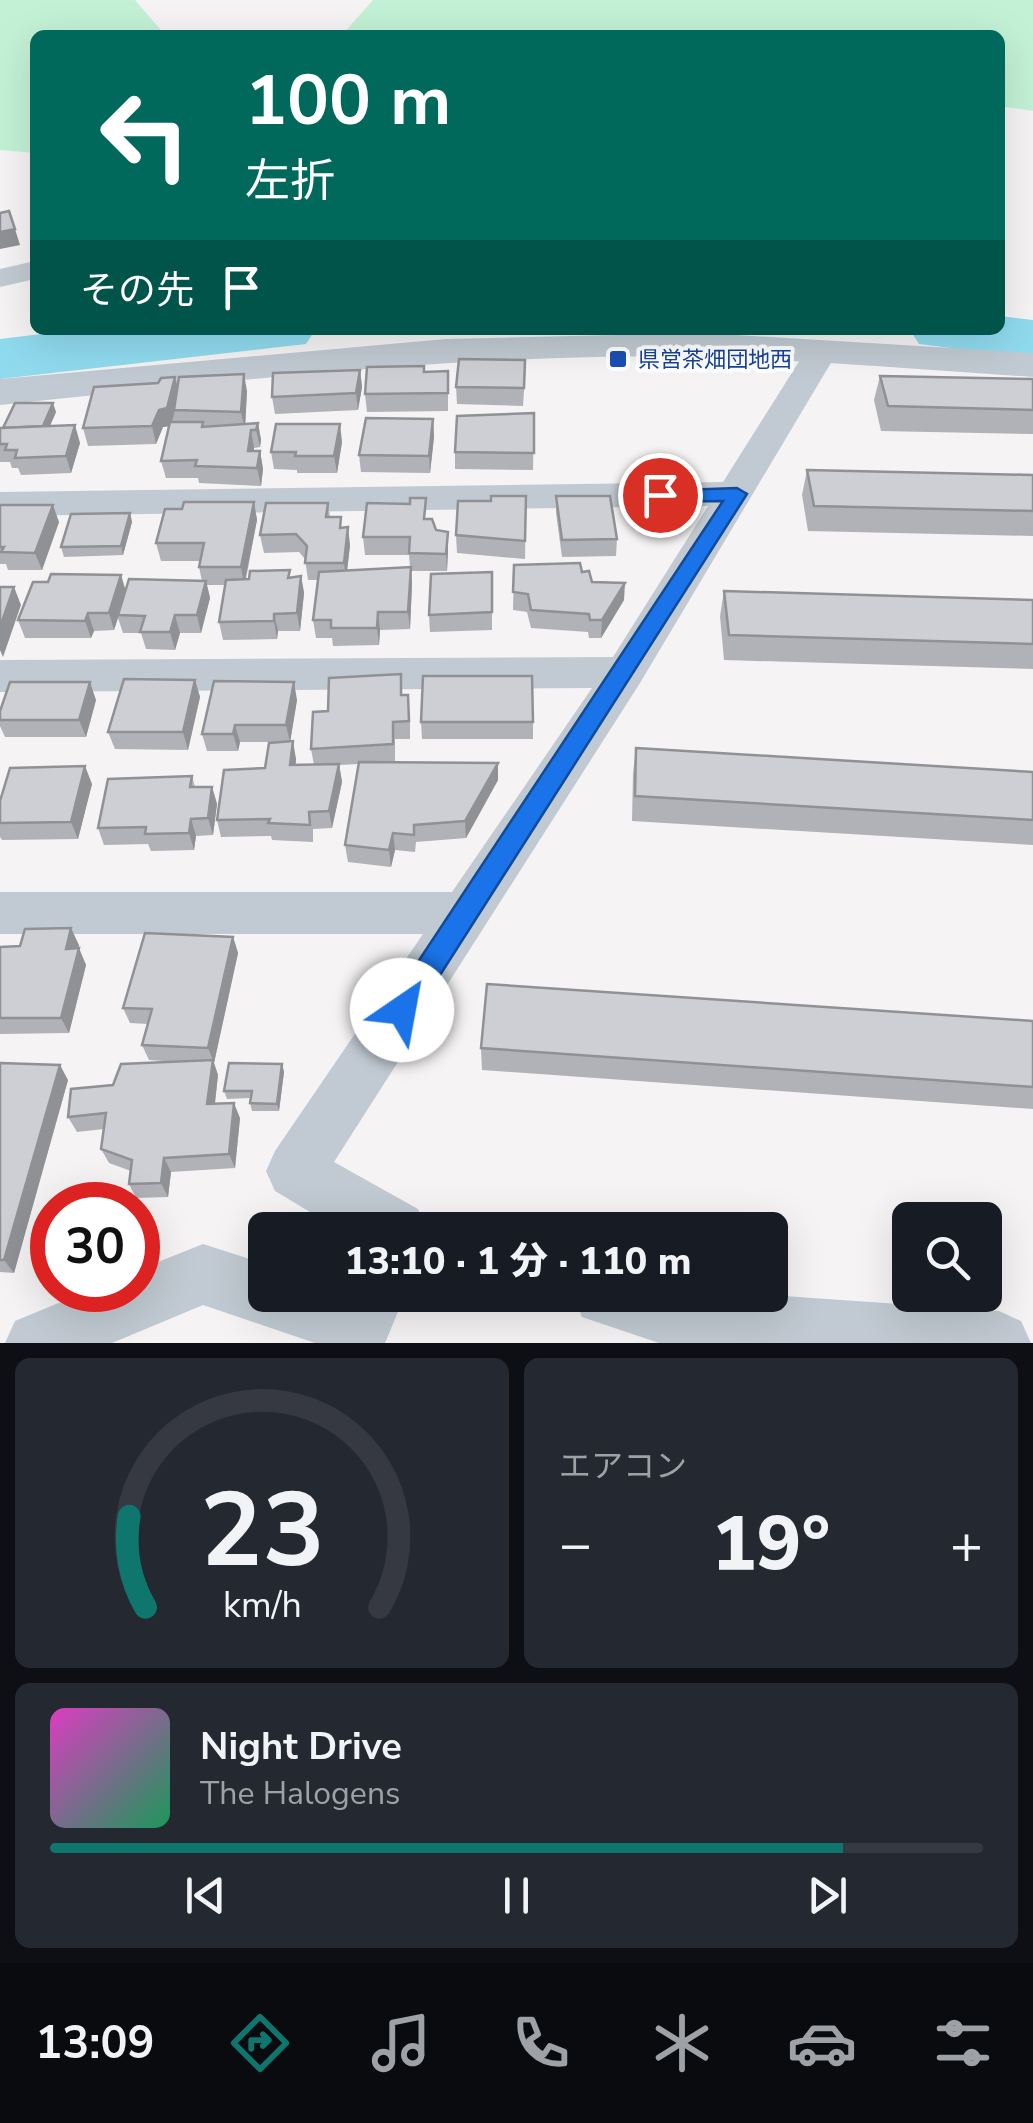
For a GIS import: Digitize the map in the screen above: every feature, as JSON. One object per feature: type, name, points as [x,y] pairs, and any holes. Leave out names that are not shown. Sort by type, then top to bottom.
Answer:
[{"type":"street","points":[[0,278],[30,271]]},
{"type":"street","points":[[0,392],[443,350],[694,344],[1033,365]]},
{"type":"street","points":[[366,1212],[295,1171],[625,672],[822,351]]},
{"type":"street","points":[[0,504],[737,494]]},
{"type":"street","points":[[0,676],[625,672]]},
{"type":"street","points":[[0,913],[466,914]]},
{"type":"street","points":[[37,1343],[203,1274],[248,1289]]},
{"type":"street","points":[[316,1312],[360,1327],[367,1312]]},
{"type":"street","points":[[658,1312],[684,1320],[999,1343]]},
{"type":"green space","points":[[0,0],[135,0],[161,30],[30,30],[30,153],[0,150]]},
{"type":"green space","points":[[373,0],[1033,0],[1033,111],[1005,107],[1005,30],[346,30]]},
{"type":"building","points":[[9,211],[15,229],[0,232],[0,213]]},
{"type":"building","points":[[459,359],[525,360],[524,388],[456,387]]},
{"type":"building","points":[[424,366],[424,372],[448,371],[448,393],[365,394],[367,367]]},
{"type":"building","points":[[360,370],[356,393],[272,397],[273,373]]},
{"type":"building","points":[[244,374],[241,412],[174,410],[179,377]]},
{"type":"building","points":[[880,376],[1033,379],[1033,410],[888,406]]},
{"type":"building","points":[[175,377],[167,408],[159,410],[152,426],[83,428],[94,387],[158,383],[161,378]]},
{"type":"building","points":[[15,403],[53,403],[43,426],[3,428]]},
{"type":"building","points":[[534,413],[534,453],[455,452],[457,416]]},
{"type":"building","points":[[366,418],[433,419],[429,456],[359,455]]},
{"type":"building","points":[[170,422],[203,422],[202,427],[258,423],[256,430],[251,430],[248,451],[260,451],[257,468],[195,466],[197,460],[161,461]]},
{"type":"building","points":[[276,424],[340,424],[334,456],[271,452]]},
{"type":"building","points":[[75,425],[66,456],[15,458],[17,450],[5,450],[7,444],[0,444],[0,428]]},
{"type":"building","points":[[807,470],[1033,475],[1033,511],[814,506]]},
{"type":"building","points":[[491,496],[526,496],[525,541],[456,535],[458,501],[491,501]]},
{"type":"building","points":[[556,496],[610,496],[617,539],[562,540]]},
{"type":"building","points":[[410,498],[426,498],[424,519],[432,519],[436,530],[448,532],[446,554],[409,553],[410,537],[363,537],[367,503],[410,504]]},
{"type":"building","points":[[184,502],[254,502],[241,567],[199,567],[204,543],[156,543],[165,509],[182,509]]},
{"type":"building","points":[[266,503],[328,503],[326,517],[341,517],[340,528],[348,527],[344,563],[305,563],[307,546],[296,534],[260,535]]},
{"type":"building","points":[[0,505],[53,505],[35,553],[1,552],[4,547],[0,547]]},
{"type":"building","points":[[130,513],[121,546],[61,547],[71,514]]},
{"type":"building","points":[[580,563],[582,572],[589,571],[592,582],[625,583],[602,620],[590,620],[589,614],[531,610],[528,594],[513,592],[514,565]]},
{"type":"building","points":[[411,567],[408,612],[378,612],[377,628],[331,628],[331,620],[313,620],[319,572]]},
{"type":"building","points":[[290,570],[288,578],[301,576],[297,613],[274,614],[274,621],[219,622],[226,580],[249,579],[250,571]]},
{"type":"building","points":[[492,572],[492,612],[429,615],[431,574]]},
{"type":"building","points":[[51,574],[121,575],[109,613],[88,613],[85,621],[18,620],[33,582],[48,582]]},
{"type":"building","points":[[129,579],[206,581],[197,615],[175,615],[170,632],[140,632],[145,616],[118,615]]},
{"type":"building","points":[[0,587],[14,587],[0,627]]},
{"type":"building","points":[[724,591],[1033,600],[1033,644],[729,635]]},
{"type":"building","points":[[401,674],[401,695],[408,695],[409,721],[393,722],[393,744],[311,749],[313,712],[328,711],[329,678]]},
{"type":"building","points":[[423,676],[532,676],[533,722],[421,722]]},
{"type":"building","points":[[124,679],[195,680],[183,732],[108,732]]},
{"type":"building","points":[[214,681],[294,682],[286,725],[235,725],[233,734],[202,734]]},
{"type":"building","points":[[10,682],[90,682],[79,720],[0,720]]},
{"type":"building","points":[[293,741],[290,765],[339,764],[329,811],[309,812],[310,825],[268,823],[270,819],[217,820],[224,770],[265,768],[269,743]]},
{"type":"building","points":[[636,748],[1033,772],[1033,820],[635,796]]},
{"type":"building","points":[[359,762],[498,763],[465,821],[414,825],[414,835],[393,833],[389,850],[345,845]]},
{"type":"building","points":[[85,766],[71,822],[0,823],[0,801],[10,768]]},
{"type":"building","points":[[192,776],[190,787],[212,787],[208,818],[191,819],[189,833],[145,834],[146,827],[98,828],[108,779]]},
{"type":"building","points":[[71,928],[66,949],[79,948],[61,1018],[0,1018],[0,947],[20,946],[25,929]]},
{"type":"building","points":[[145,933],[233,937],[208,1048],[142,1045],[152,1009],[123,1008]]},
{"type":"building","points":[[487,984],[1033,1021],[1033,1087],[481,1048]]},
{"type":"building","points":[[213,1060],[207,1104],[234,1103],[229,1154],[164,1158],[161,1183],[129,1182],[132,1160],[101,1149],[106,1113],[68,1117],[71,1089],[113,1085],[121,1064]]},
{"type":"building","points":[[0,1063],[60,1065],[4,1260],[0,1260]]},
{"type":"building","points":[[229,1063],[282,1064],[277,1104],[250,1103],[252,1091],[224,1091]]},
{"type":"waterway","points":[[0,359],[205,335]]},
{"type":"waterway","points":[[993,335],[1033,339]]},
{"type":"place","name":"県営茶畑団地西","points":[[618,359]]},
{"type":"route","points":[[402,1010],[737,494],[660,495]]}]
